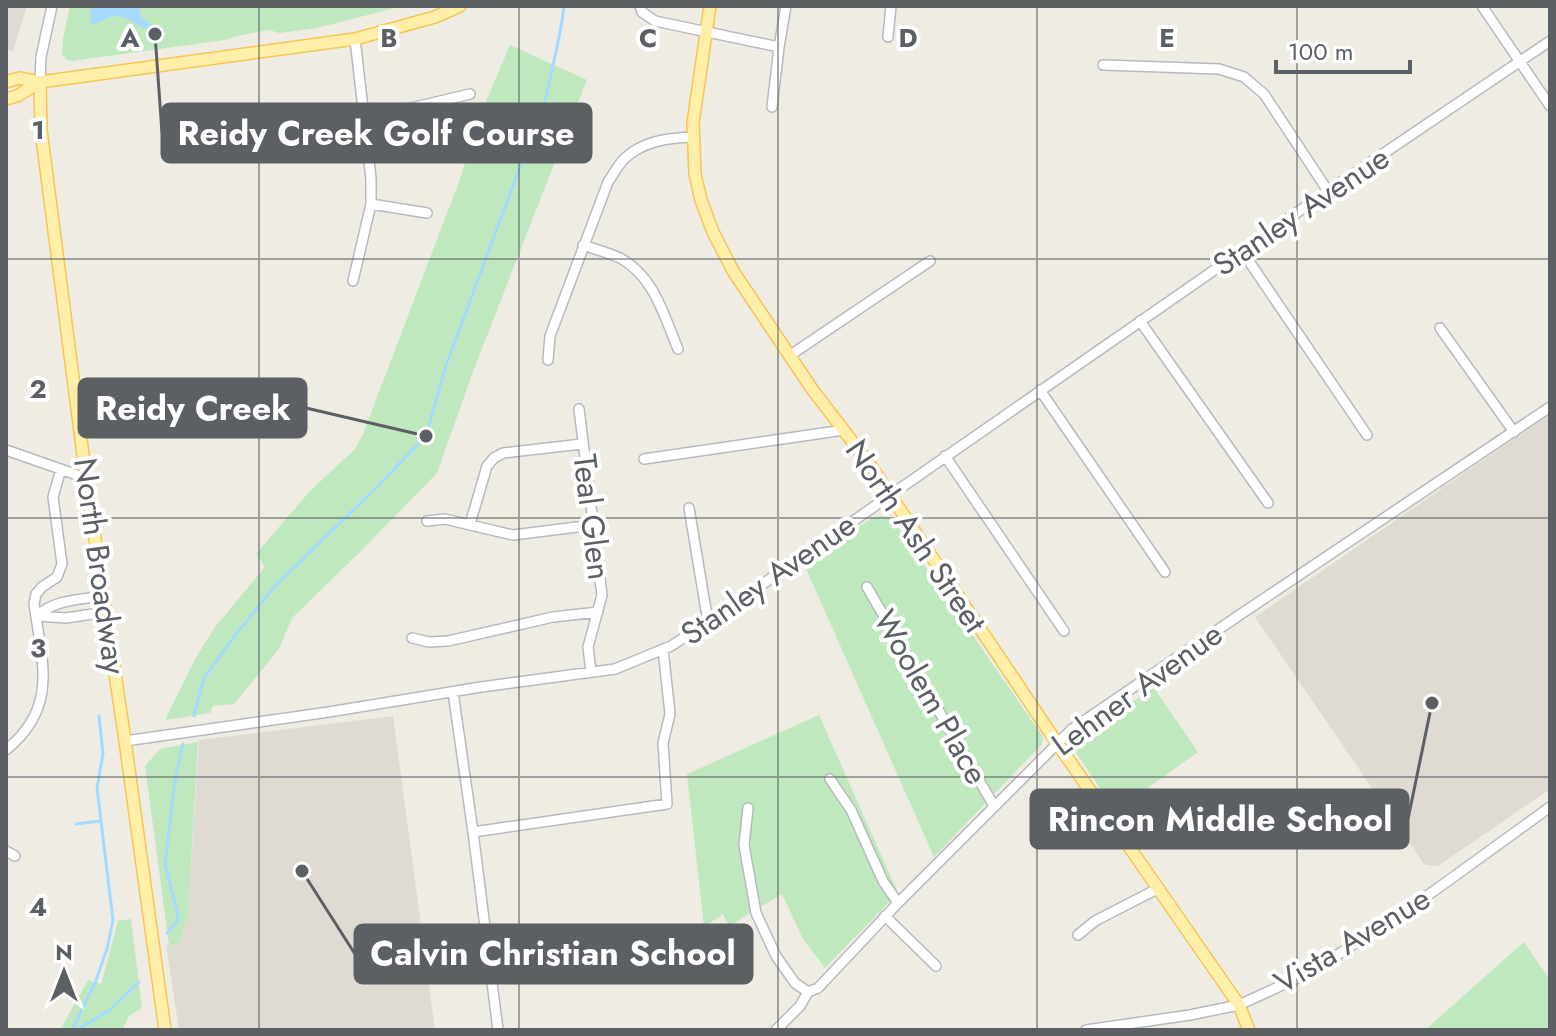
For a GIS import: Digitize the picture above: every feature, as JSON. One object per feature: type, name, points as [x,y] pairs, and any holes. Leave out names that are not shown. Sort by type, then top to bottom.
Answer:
[{"type":"main road","points":[[6,82],[19,78],[40,82],[355,39],[435,17],[460,6]]},
{"type":"main road","name":"North Ash Street","points":[[710,6],[693,123],[695,174],[713,232],[733,271],[789,356],[868,462],[1057,743],[1239,1005],[1249,1030]]},
{"type":"main road","points":[[6,99],[40,82]]},
{"type":"main road","name":"North Broadway","points":[[40,82],[41,130],[86,478],[165,1030]]},
{"type":"street","name":"North Broadway","points":[[40,82],[41,57],[52,6]]},
{"type":"street","points":[[640,6],[642,12],[655,21],[779,47]]},
{"type":"street","points":[[772,107],[786,6]]},
{"type":"street","points":[[888,37],[891,6]]},
{"type":"street","points":[[1482,6],[1550,106]]},
{"type":"street","points":[[353,281],[371,204],[371,179],[355,39]]},
{"type":"street","name":"Stanley Avenue","points":[[125,741],[615,669],[671,646],[1550,41]]},
{"type":"street","points":[[1103,65],[1219,69],[1244,77],[1264,94],[1328,191]]},
{"type":"street","points":[[364,116],[470,94]]},
{"type":"street","points":[[548,360],[550,336],[608,182],[623,160],[645,145],[668,138],[693,137]]},
{"type":"street","points":[[371,204],[427,213]]},
{"type":"street","points":[[583,245],[620,258],[648,282],[678,349]]},
{"type":"street","points":[[1242,251],[1367,435]]},
{"type":"street","points":[[789,356],[930,261]]},
{"type":"street","points":[[1140,321],[1268,503]]},
{"type":"street","points":[[1440,328],[1514,432]]},
{"type":"street","points":[[1040,390],[1165,572]]},
{"type":"street","name":"Lehner Avenue","points":[[776,1030],[800,1006],[808,992],[818,988],[1057,743],[1097,712],[1550,407]]},
{"type":"street","name":"Teal Glen","points":[[579,409],[602,595],[588,647],[591,672]]},
{"type":"street","points":[[644,459],[844,430]]},
{"type":"street","points":[[470,524],[487,466],[494,458],[503,453],[582,444]]},
{"type":"street","points":[[6,450],[86,478]]},
{"type":"street","points":[[945,456],[1064,631]]},
{"type":"street","points":[[6,750],[30,725],[42,698],[43,669],[34,604],[36,594],[57,577],[62,564],[53,497],[61,469]]},
{"type":"street","points":[[689,508],[708,622]]},
{"type":"street","points":[[427,521],[445,519],[513,535],[593,525]]},
{"type":"street","name":"Woolem Place","points":[[867,587],[994,806]]},
{"type":"street","points":[[36,616],[47,607],[65,601],[104,596]]},
{"type":"street","points":[[36,616],[66,618],[106,612]]},
{"type":"street","points":[[412,638],[429,642],[448,641],[553,617],[598,612]]},
{"type":"street","points":[[473,832],[667,804],[663,743],[670,714],[663,649]]},
{"type":"street","points":[[453,692],[498,1030]]},
{"type":"street","points":[[830,779],[851,810],[883,881],[898,903]]},
{"type":"street","name":"Vista Avenue","points":[[1086,1030],[1239,1005],[1313,971],[1434,891],[1550,807]]},
{"type":"street","points":[[748,808],[744,845],[756,913],[776,956],[795,983],[808,992]]},
{"type":"street","points":[[1078,935],[1095,921],[1159,888]]},
{"type":"street","points":[[885,916],[936,966]]},
{"type":"street","points":[[491,967],[581,957],[619,946]]},
{"type":"shaded area","points":[[6,6],[27,6],[13,51],[6,50]]},
{"type":"shaded area","points":[[1550,414],[1550,789],[1438,866],[1427,865],[1255,617]]},
{"type":"shaded area","points":[[393,716],[435,1030],[179,1030],[166,945],[180,943],[188,915],[199,740]]},
{"type":"green space","points":[[70,6],[403,6],[317,28],[279,33],[269,30],[225,40],[71,61],[62,54]]},
{"type":"green space","points":[[510,45],[587,80],[474,369],[437,473],[292,618],[279,649],[234,704],[213,706],[210,713],[165,720],[195,659],[215,627],[265,567],[256,554],[310,491],[355,449],[363,434],[457,187],[487,99]]},
{"type":"green space","points":[[882,516],[893,520],[1043,737],[1042,744],[934,857],[804,564],[872,518]]},
{"type":"green space","points":[[1154,688],[1198,752],[1115,811],[1071,745],[1072,740]]},
{"type":"green space","points":[[819,715],[898,893],[825,968],[803,939],[782,894],[729,926],[723,914],[704,927],[687,774]]},
{"type":"green space","points":[[198,742],[188,915],[180,943],[169,945],[145,766],[160,749]]},
{"type":"green space","points":[[131,919],[142,1008],[129,1016],[123,1028],[60,1030],[88,980],[101,984],[118,921]]},
{"type":"green space","points":[[1524,942],[1550,980],[1550,1030],[1425,1030]]},
{"type":"water","points":[[93,6],[142,6],[141,17],[152,25],[148,30],[115,16],[91,24]]},
{"type":"waterway","points":[[194,716],[204,678],[275,586],[426,436],[445,368],[547,95],[564,6]]},
{"type":"waterway","points":[[72,1030],[95,983],[113,920],[97,788],[103,754],[99,716]]},
{"type":"waterway","points":[[167,933],[177,921],[178,914],[165,864],[175,781],[183,744]]},
{"type":"waterway","points":[[76,824],[100,821]]},
{"type":"waterway","points":[[77,1030],[111,1009],[139,982]]},
{"type":"place","name":"Reidy Creek Golf Course","points":[[155,34]]},
{"type":"place","name":"Reidy Creek","points":[[426,436]]},
{"type":"place","name":"Rincon Middle School","points":[[1432,703]]},
{"type":"place","name":"Calvin Christian School","points":[[302,871]]}]
